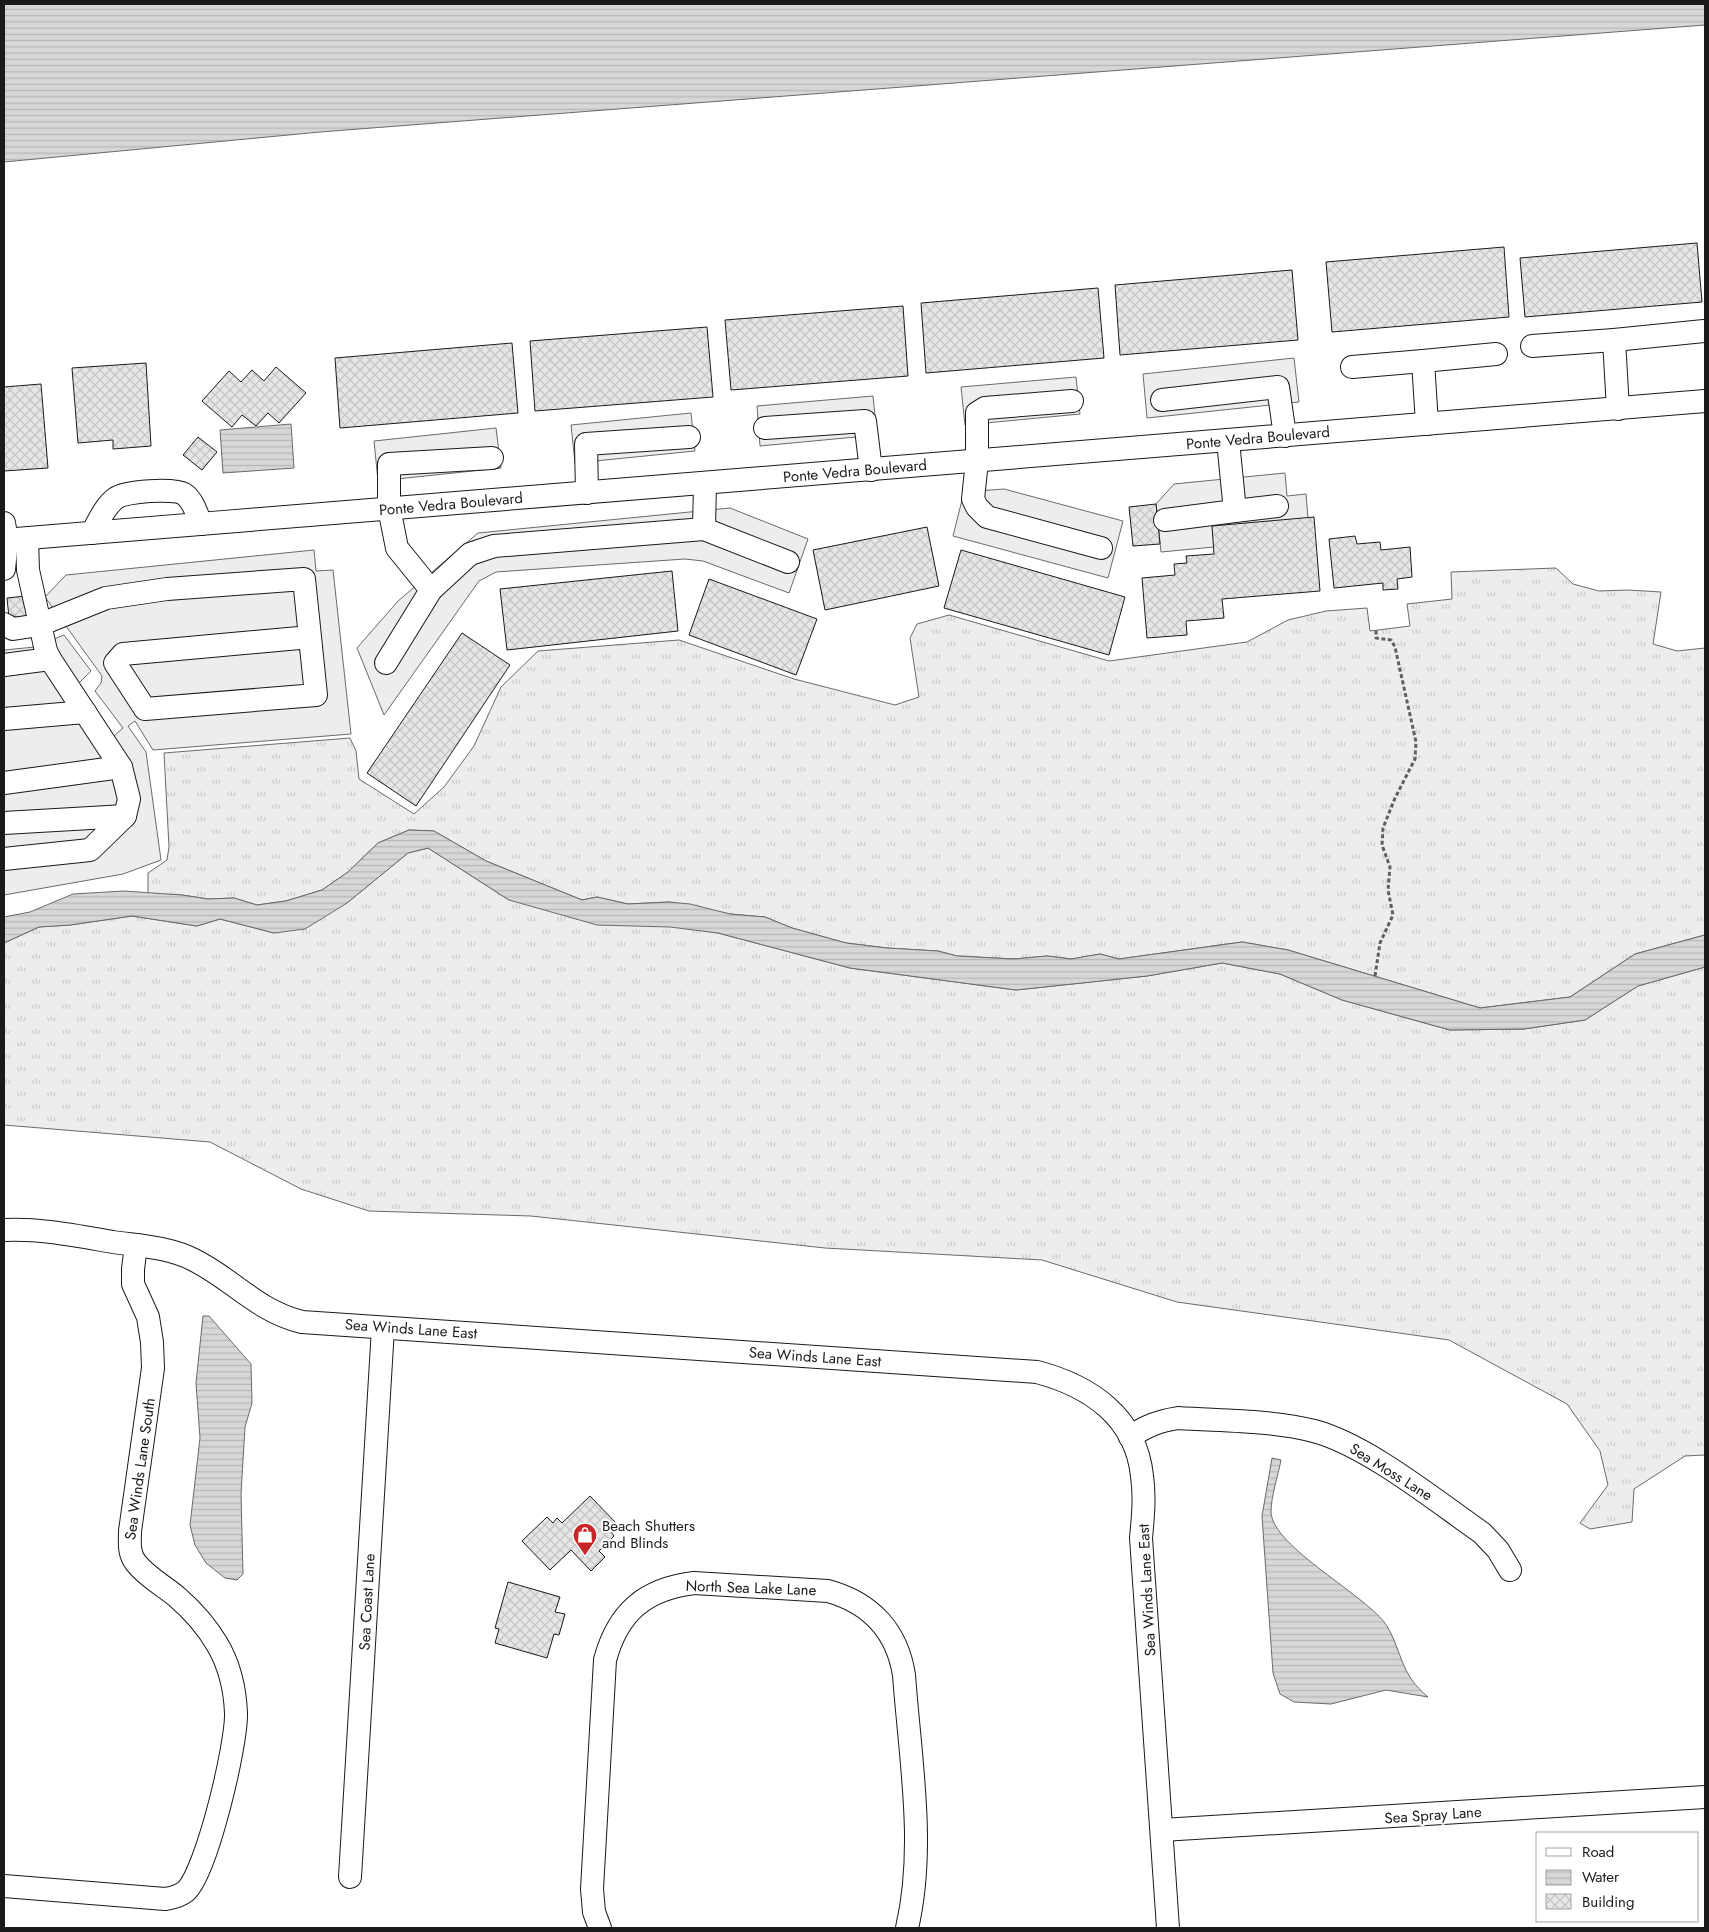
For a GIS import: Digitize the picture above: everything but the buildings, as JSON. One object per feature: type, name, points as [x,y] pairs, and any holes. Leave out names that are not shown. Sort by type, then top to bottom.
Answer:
[{"type":"street","points":[[1532,346],[1704,331]]},
{"type":"street","points":[[1614,340],[1618,409]]},
{"type":"street","points":[[1352,367],[1496,354]]},
{"type":"street","points":[[1423,361],[1427,424]]},
{"type":"street","points":[[1162,400],[1278,387],[1285,436]]},
{"type":"street","points":[[1072,401],[990,407],[977,412],[977,461],[973,499],[977,507],[987,517],[1101,548]]},
{"type":"street","name":"Ponte Vedra Boulevard","points":[[10,536],[92,533],[1705,402]]},
{"type":"street","points":[[765,428],[865,421],[871,470]]},
{"type":"street","points":[[587,493],[586,444],[689,436]]},
{"type":"street","points":[[1228,441],[1235,511]]},
{"type":"street","points":[[431,590],[397,548],[389,508],[389,464],[492,458]]},
{"type":"street","points":[[704,529],[705,483]]},
{"type":"street","points":[[92,533],[113,500],[126,494],[169,491],[181,493],[194,507],[201,524]]},
{"type":"street","points":[[1165,520],[1277,506]]},
{"type":"street","points":[[386,663],[431,590],[470,554],[487,547],[704,529],[788,562]]},
{"type":"street","points":[[4,569],[10,536]]},
{"type":"street","points":[[4,859],[90,850],[125,816],[129,799],[121,767],[46,651],[28,570],[10,536]]},
{"type":"street","points":[[4,624],[13,630],[39,625],[106,598],[166,589],[304,579],[316,695],[145,709],[114,664],[124,654],[310,638]]},
{"type":"street","points":[[4,665],[50,659]]},
{"type":"street","points":[[4,719],[85,712]]},
{"type":"street","points":[[4,783],[121,767]]},
{"type":"street","points":[[4,823],[125,816]]},
{"type":"street","name":"Sea Winds Lane East","points":[[4,1230],[76,1235],[170,1250],[193,1259],[212,1270],[266,1309],[283,1317],[302,1322],[1038,1372],[1077,1385],[1100,1401],[1120,1421],[1137,1452],[1142,1474],[1144,1496],[1141,1538],[1168,1928]]},
{"type":"street","name":"Sea Winds Lane South","points":[[4,1886],[159,1899],[176,1897],[185,1891],[195,1878],[204,1859],[234,1744],[236,1714],[232,1683],[225,1659],[216,1642],[199,1619],[177,1597],[136,1562],[130,1550],[130,1530],[153,1368],[152,1342],[148,1317],[133,1284],[132,1269],[136,1245]]},
{"type":"street","name":"Sea Coast Lane","points":[[350,1877],[383,1328]]},
{"type":"street","name":"Sea Moss Lane","points":[[1130,1437],[1144,1427],[1160,1421],[1178,1418],[1286,1426],[1315,1432],[1361,1451],[1482,1533],[1498,1550],[1510,1570]]},
{"type":"street","name":"North Sea Lake Lane","points":[[600,1928],[594,1912],[592,1889],[605,1660],[610,1640],[620,1622],[636,1605],[654,1593],[674,1586],[694,1583],[828,1592],[846,1596],[866,1607],[882,1622],[894,1640],[902,1659],[904,1675],[918,1857],[914,1900],[907,1928]]},
{"type":"street","name":"Sea Spray Lane","points":[[1162,1830],[1705,1797]]},
{"type":"path","points":[[1375,976],[1380,942],[1392,915],[1388,890],[1390,868],[1382,845],[1383,828],[1395,798],[1416,759],[1416,742],[1395,647],[1391,640],[1376,638],[1376,630]]},
{"type":"green space","points":[[1556,568],[1573,584],[1599,591],[1661,592],[1653,644],[1677,651],[1705,648],[1705,935],[1635,954],[1570,997],[1480,1008],[1288,950],[1242,942],[1119,959],[1100,954],[1072,959],[1047,956],[1014,959],[957,956],[938,951],[846,943],[792,928],[765,917],[730,914],[669,902],[628,904],[597,897],[582,900],[486,861],[434,831],[409,830],[378,843],[348,872],[322,890],[286,901],[257,905],[234,898],[208,899],[182,895],[148,894],[148,873],[167,860],[169,847],[164,753],[350,738],[356,751],[359,779],[414,814],[444,787],[474,746],[501,687],[538,651],[679,640],[794,679],[895,705],[919,697],[910,638],[917,624],[949,615],[1109,661],[1247,642],[1288,620],[1326,611],[1367,608],[1370,631],[1410,626],[1407,604],[1452,599],[1451,572]]},
{"type":"green space","points":[[428,848],[509,900],[718,933],[850,968],[1016,990],[1147,976],[1222,963],[1280,974],[1342,1000],[1450,1030],[1524,1029],[1585,1020],[1638,986],[1705,967],[1705,1455],[1685,1456],[1634,1489],[1632,1522],[1590,1529],[1580,1523],[1608,1485],[1600,1451],[1567,1404],[1449,1340],[1177,1302],[1042,1260],[825,1248],[531,1216],[369,1211],[301,1189],[210,1142],[4,1125],[4,943],[39,927],[70,925],[132,916],[197,926],[220,919],[274,933],[347,903],[408,853]]},
{"type":"shaded area","points":[[1294,358],[1299,402],[1147,418],[1143,374]]},
{"type":"shaded area","points":[[1076,377],[1080,414],[965,425],[961,387]]},
{"type":"shaded area","points":[[873,396],[877,435],[760,446],[757,406]]},
{"type":"shaded area","points":[[691,413],[695,451],[575,463],[571,425]]},
{"type":"shaded area","points":[[496,428],[501,468],[378,481],[374,441]]},
{"type":"shaded area","points":[[1285,473],[1287,496],[1306,494],[1308,518],[1214,547],[1161,552],[1156,504],[1174,484]]},
{"type":"shaded area","points":[[1004,489],[1123,521],[1108,578],[953,536],[964,492]]},
{"type":"shaded area","points":[[730,508],[808,539],[789,593],[703,561],[685,559],[496,572],[479,581],[384,715],[357,648],[398,601],[478,533]]},
{"type":"shaded area","points":[[314,550],[316,571],[333,570],[351,734],[153,750],[135,721],[128,726],[146,752],[161,860],[123,874],[4,895],[4,650],[35,647],[64,635],[91,671],[79,683],[114,736],[123,728],[95,691],[101,683],[102,676],[45,597],[66,575]]},
{"type":"water","points":[[4,4],[1705,4],[1705,25],[320,132],[4,162]]},
{"type":"water","points":[[291,424],[294,468],[223,473],[220,430]]},
{"type":"water","points":[[409,830],[434,831],[486,861],[582,900],[597,897],[628,904],[669,902],[690,904],[730,914],[765,917],[792,928],[846,943],[938,951],[957,956],[1014,959],[1047,956],[1071,959],[1100,954],[1119,959],[1242,942],[1288,950],[1480,1008],[1570,997],[1635,954],[1705,935],[1705,967],[1638,986],[1585,1020],[1524,1029],[1450,1030],[1342,1000],[1280,974],[1222,963],[1147,976],[1016,990],[850,968],[718,933],[670,927],[597,925],[509,900],[428,848],[408,853],[347,903],[305,929],[274,933],[220,919],[197,926],[132,916],[70,925],[39,927],[4,943],[4,917],[30,912],[73,894],[124,891],[182,895],[208,899],[234,898],[257,905],[286,901],[322,890],[348,872],[378,843]]},
{"type":"water","points":[[203,1316],[209,1316],[251,1364],[252,1403],[245,1427],[241,1494],[243,1574],[237,1580],[225,1578],[206,1563],[195,1545],[190,1525],[200,1438],[196,1383]]},
{"type":"water","points":[[1272,1458],[1281,1460],[1271,1506],[1275,1526],[1303,1556],[1377,1614],[1387,1626],[1407,1672],[1428,1697],[1386,1690],[1331,1704],[1294,1702],[1280,1694],[1273,1673],[1262,1516]]},
{"type":"place","name":"Beach Shutters and Blinds","points":[[585,1556]]}]
